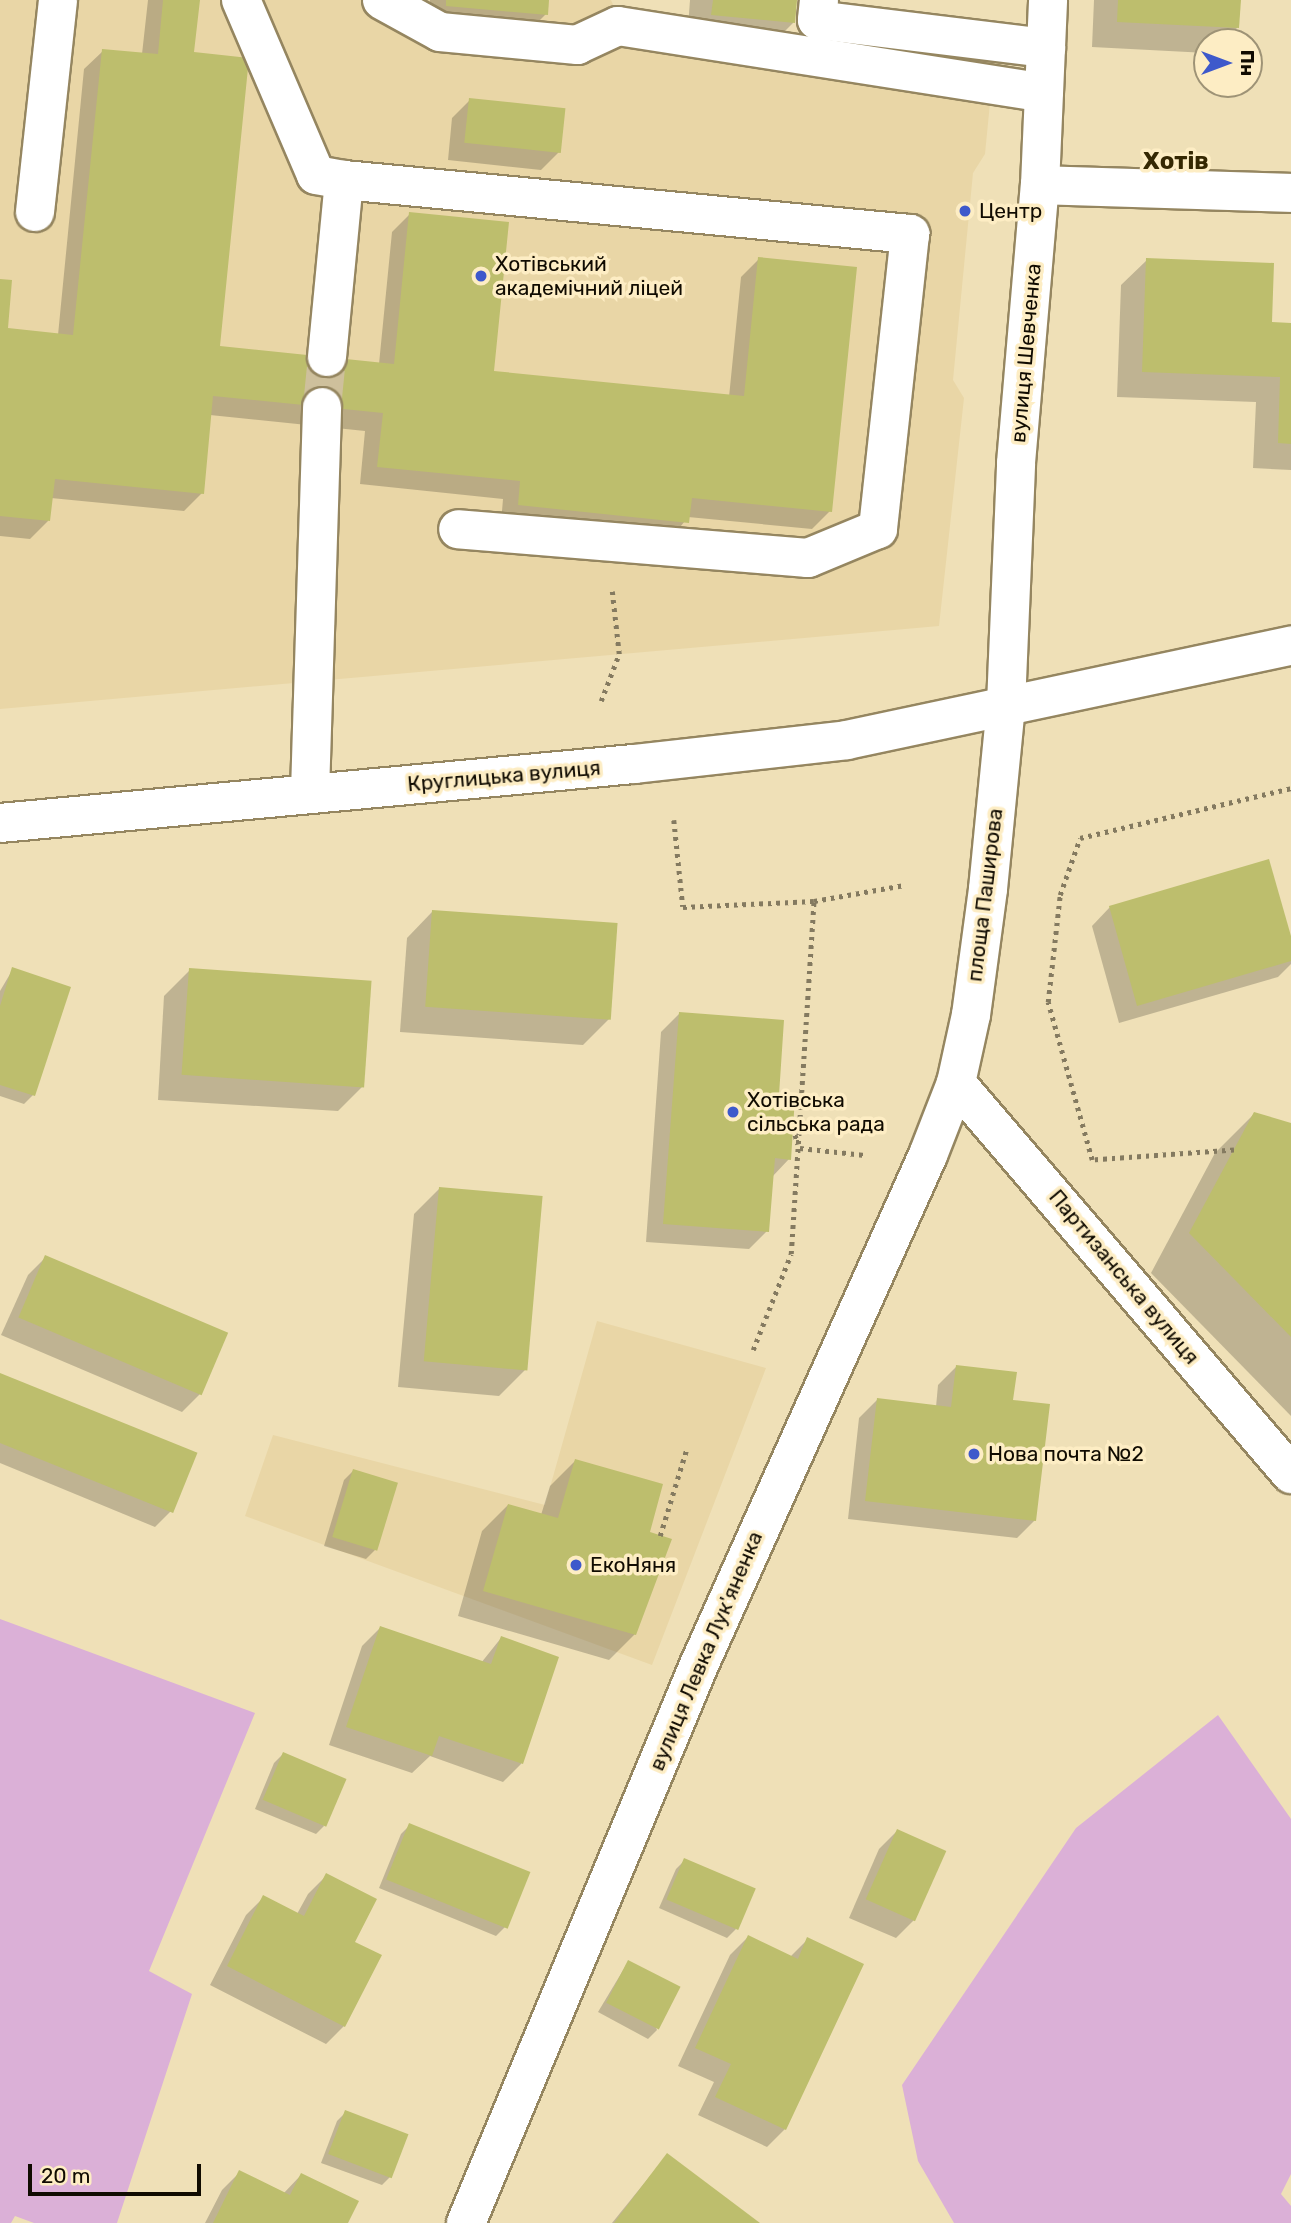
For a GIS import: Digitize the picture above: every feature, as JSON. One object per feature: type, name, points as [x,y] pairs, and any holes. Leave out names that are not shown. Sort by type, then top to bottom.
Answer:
[{"type":"street","points":[[35,212],[58,0]]},
{"type":"street","points":[[241,0],[316,176],[910,234],[878,529],[808,558],[458,529]]},
{"type":"street","points":[[382,0],[440,32],[577,45],[618,26],[1044,93]]},
{"type":"street","points":[[819,0],[817,20],[1046,48]]},
{"type":"street","name":"вулиця Шевченка","points":[[1006,705],[1016,463],[1040,185],[1048,0]]},
{"type":"street","points":[[327,357],[344,180]]},
{"type":"street","points":[[1040,185],[1291,193]]},
{"type":"street","points":[[310,792],[322,407]]},
{"type":"street","name":"Круглицька вулиця","points":[[0,823],[310,792],[634,764],[847,740],[1291,646]]},
{"type":"street","name":"площа Паширова","points":[[956,1083],[971,1016],[988,889],[1006,705]]},
{"type":"street","name":"Партизанська вулиця","points":[[956,1083],[1291,1474]]},
{"type":"street","name":"вулиця Левка Лук'яненка","points":[[466,2223],[699,1665],[928,1155],[956,1083]]},
{"type":"path","points":[[601,701],[619,654],[606,541]]},
{"type":"path","points":[[1234,1150],[1092,1160],[1048,1002],[1060,895],[1080,838],[1291,788]]},
{"type":"path","points":[[674,820],[682,906],[814,901],[905,885]]},
{"type":"path","points":[[753,1350],[791,1254],[814,901]]},
{"type":"path","points":[[793,1127],[800,1148]]},
{"type":"path","points":[[800,1148],[865,1155]]},
{"type":"path","points":[[660,1535],[686,1451]]},
{"type":"shaded area","name":"Хотівський академічний ліцей","points":[[0,0],[611,0],[617,14],[994,62],[985,154],[973,173],[953,380],[964,398],[939,626],[0,709]]},
{"type":"shaded area","points":[[597,1321],[766,1368],[652,1665],[245,1516],[273,1435],[545,1505]]},
{"type":"shaded area","points":[[0,1619],[255,1713],[149,1971],[192,1994],[117,2223],[34,2223],[15,2216],[11,2223],[0,2223]]},
{"type":"shaded area","points":[[1218,1715],[1291,1819],[1291,2174],[1281,2194],[1291,2206],[1291,2223],[954,2223],[918,2161],[902,2085],[1076,1828]]},
{"type":"building","points":[[163,0],[200,0],[194,52],[249,58],[220,346],[394,364],[409,212],[509,222],[494,371],[744,396],[758,257],[857,267],[832,512],[692,498],[689,523],[518,505],[520,481],[377,467],[383,413],[213,396],[204,494],[55,479],[50,521],[0,516],[0,279],[12,280],[8,328],[73,335],[102,49],[158,54]]},
{"type":"building","points":[[446,0],[549,0],[548,15],[446,6]]},
{"type":"building","points":[[713,0],[797,0],[795,23],[711,15]]},
{"type":"building","points":[[1118,0],[1241,0],[1239,28],[1117,22]]},
{"type":"building","points":[[469,98],[565,108],[561,153],[464,143]]},
{"type":"building","points":[[1146,258],[1274,263],[1272,322],[1291,323],[1291,444],[1278,443],[1280,377],[1142,372]]},
{"type":"building","points":[[1269,859],[1291,936],[1291,961],[1137,1006],[1109,906]]},
{"type":"building","points":[[432,910],[618,923],[611,1020],[425,1007]]},
{"type":"building","points":[[12,967],[71,987],[35,1096],[0,1085],[0,1006]]},
{"type":"building","points":[[189,968],[372,981],[364,1088],[182,1075]]},
{"type":"building","name":"Хотівська сільська рада","points":[[679,1012],[784,1020],[779,1095],[795,1097],[791,1160],[775,1158],[769,1232],[663,1224]]},
{"type":"building","points":[[1254,1112],[1291,1123],[1291,1337],[1189,1233]]},
{"type":"building","points":[[439,1187],[543,1196],[527,1370],[424,1361]]},
{"type":"building","points":[[45,1255],[228,1333],[202,1395],[18,1318]]},
{"type":"building","points":[[956,1365],[1017,1372],[1013,1400],[1050,1404],[1036,1521],[865,1501],[877,1398],[951,1407]]},
{"type":"building","points":[[0,1373],[197,1453],[173,1513],[0,1443]]},
{"type":"building","name":"ЕкоНяня","points":[[575,1459],[663,1484],[650,1532],[672,1539],[636,1635],[483,1591],[508,1504],[558,1518]]},
{"type":"building","points":[[353,1469],[398,1483],[377,1551],[332,1537]]},
{"type":"building","points":[[380,1626],[491,1664],[501,1636],[559,1657],[523,1764],[439,1736],[432,1756],[346,1727]]},
{"type":"building","points":[[283,1752],[347,1779],[326,1827],[263,1800]]},
{"type":"building","points":[[409,1823],[530,1872],[508,1929],[386,1880]]},
{"type":"building","points":[[897,1829],[946,1851],[915,1921],[866,1899]]},
{"type":"building","points":[[684,1858],[756,1888],[738,1930],[666,1899]]},
{"type":"building","points":[[326,1873],[377,1899],[355,1942],[382,1955],[345,2027],[227,1966],[263,1895],[304,1916]]},
{"type":"building","points":[[748,1935],[798,1959],[807,1937],[864,1964],[786,2130],[715,2097],[731,2064],[695,2048]]},
{"type":"building","points":[[628,1960],[681,1987],[659,2030],[606,2003]]},
{"type":"building","points":[[345,2110],[408,2134],[392,2178],[328,2154]]},
{"type":"building","points":[[667,2153],[760,2223],[614,2223]]},
{"type":"building","points":[[239,2170],[290,2195],[301,2173],[359,2201],[348,2223],[213,2223]]},
{"type":"tunnel","points":[[322,407],[327,357]]},
{"type":"place","name":"Центр","points":[[965,211]]},
{"type":"place","name":"Хотівський академічний ліцей","points":[[481,276]]},
{"type":"place","name":"Хотівська сільська рада","points":[[733,1112]]},
{"type":"place","name":"Нова почта №2","points":[[974,1454]]},
{"type":"place","name":"ЕкоНяня","points":[[576,1565]]},
{"type":"district","name":"Хотів","points":[[1176,162]]}]
